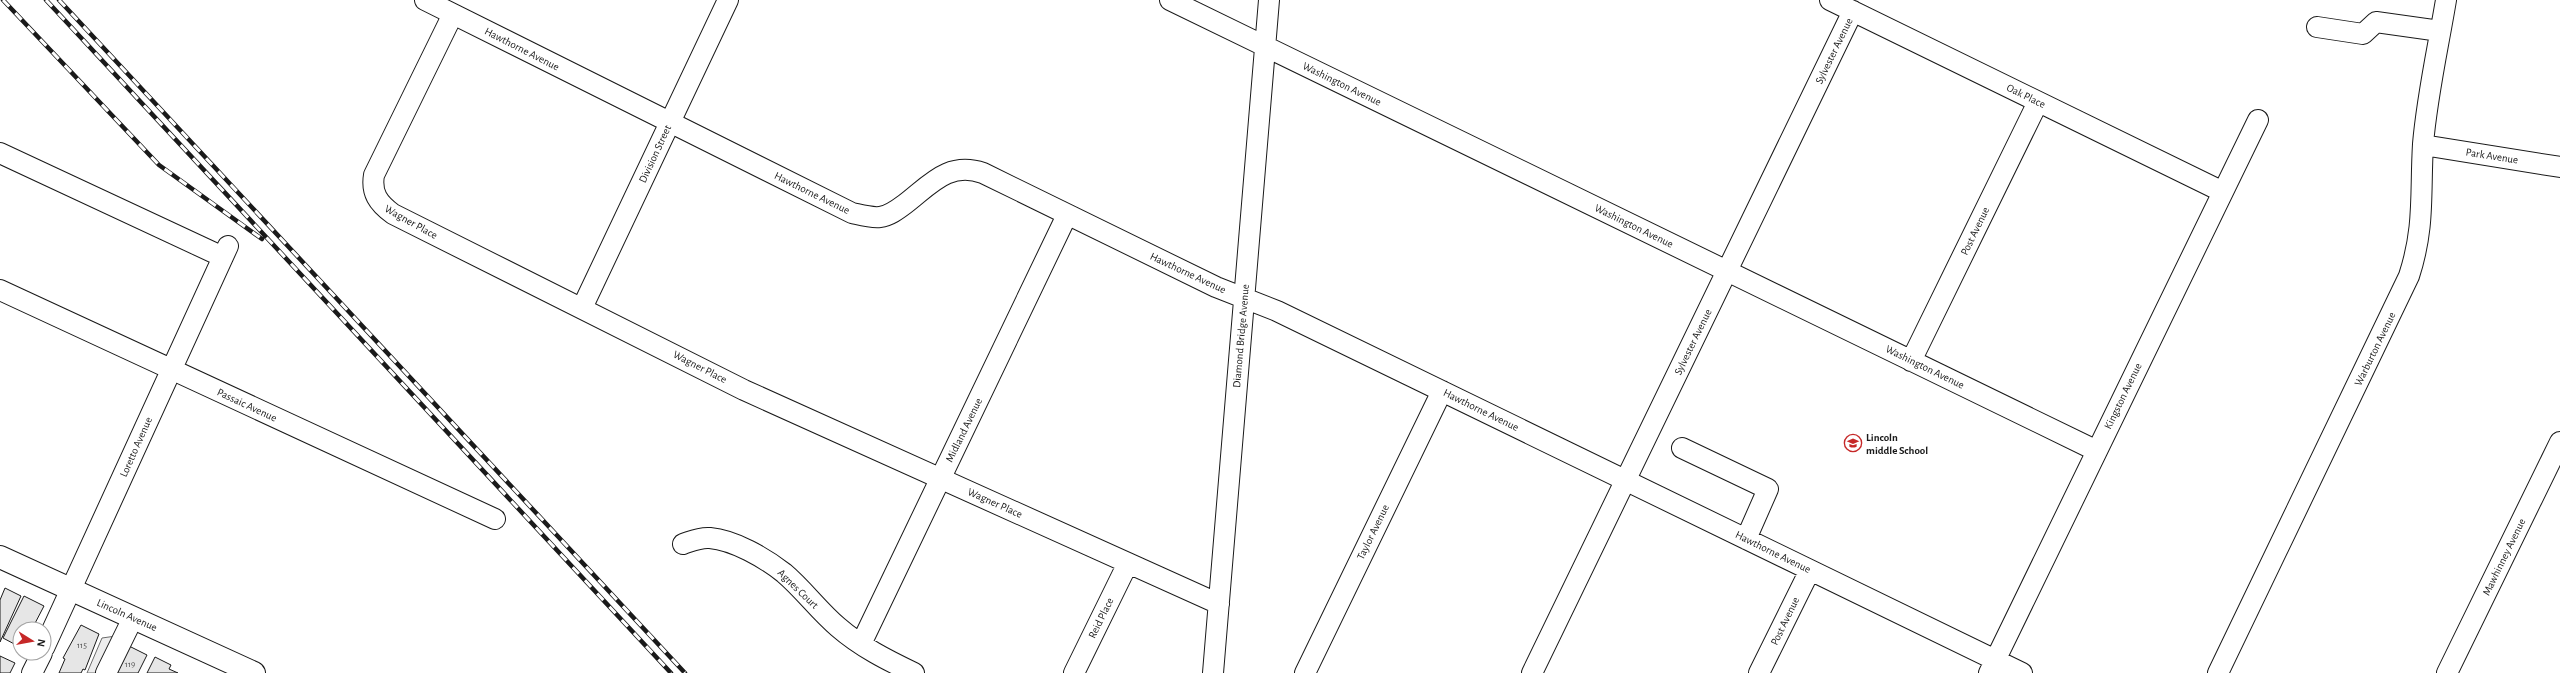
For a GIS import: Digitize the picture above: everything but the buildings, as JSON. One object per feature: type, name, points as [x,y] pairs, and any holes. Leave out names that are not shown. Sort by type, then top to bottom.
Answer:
[{"type":"main road","name":"Lincoln Avenue","points":[[0,557],[254,673]]},
{"type":"street","name":"Hawthorne Avenue","points":[[425,0],[852,214],[881,217],[894,212],[946,173],[958,169],[970,168],[1244,298],[1277,311],[1626,480],[1810,570],[1992,667],[2022,673]]},
{"type":"street","name":"Division Street","points":[[582,308],[728,0]]},
{"type":"street","name":"Washington Avenue","points":[[1170,0],[2097,451]]},
{"type":"street","name":"Diamond Bridge Avenue","points":[[1213,673],[1269,0]]},
{"type":"street","name":"Oak Place","points":[[1830,0],[2223,192]]},
{"type":"street","name":"Warburton Avenue","points":[[2218,673],[2409,276],[2417,251],[2422,221],[2423,145],[2446,0]]},
{"type":"street","name":"Sylvester Avenue","points":[[1532,673],[1853,11]]},
{"type":"street","name":"Wagner Place","points":[[453,14],[374,175],[372,185],[381,206],[393,214],[744,390],[1219,604]]},
{"type":"street","points":[[2317,27],[2363,34],[2376,22],[2440,31]]},
{"type":"street","name":"Post Avenue","points":[[1912,361],[2038,102]]},
{"type":"street","name":"Kingston Avenue","points":[[1992,667],[2258,120]]},
{"type":"street","name":"Park Avenue","points":[[2423,145],[2560,167]]},
{"type":"street","name":"Loretto Avenue","points":[[0,153],[226,251],[52,631]]},
{"type":"street","name":"Midland Avenue","points":[[860,644],[1067,215]]},
{"type":"street","name":"Passaic Avenue","points":[[0,290],[495,519]]},
{"type":"street","name":"Taylor Avenue","points":[[1305,673],[1442,391]]},
{"type":"street","name":"Mawhinney Avenue","points":[[2447,673],[2560,442]]},
{"type":"street","points":[[1682,448],[1768,489],[1746,539]]},
{"type":"street","name":"Agnes Court","points":[[683,544],[696,539],[710,538],[725,542],[763,560],[784,574],[838,628],[860,644],[914,673]]},
{"type":"street","name":"Reid Place","points":[[1074,673],[1128,563]]},
{"type":"street","name":"Post Avenue","points":[[1759,673],[1810,570]]},
{"type":"street","points":[[106,673],[133,618]]},
{"type":"shaded area","points":[[116,636],[100,673],[87,673],[102,638]]},
{"type":"railway","points":[[3,0],[159,165],[262,239]]},
{"type":"railway","points":[[46,0],[671,673]]},
{"type":"railway","points":[[59,0],[685,673]]},
{"type":"place","name":"Lincoln middle School","points":[[1853,443]]}]
